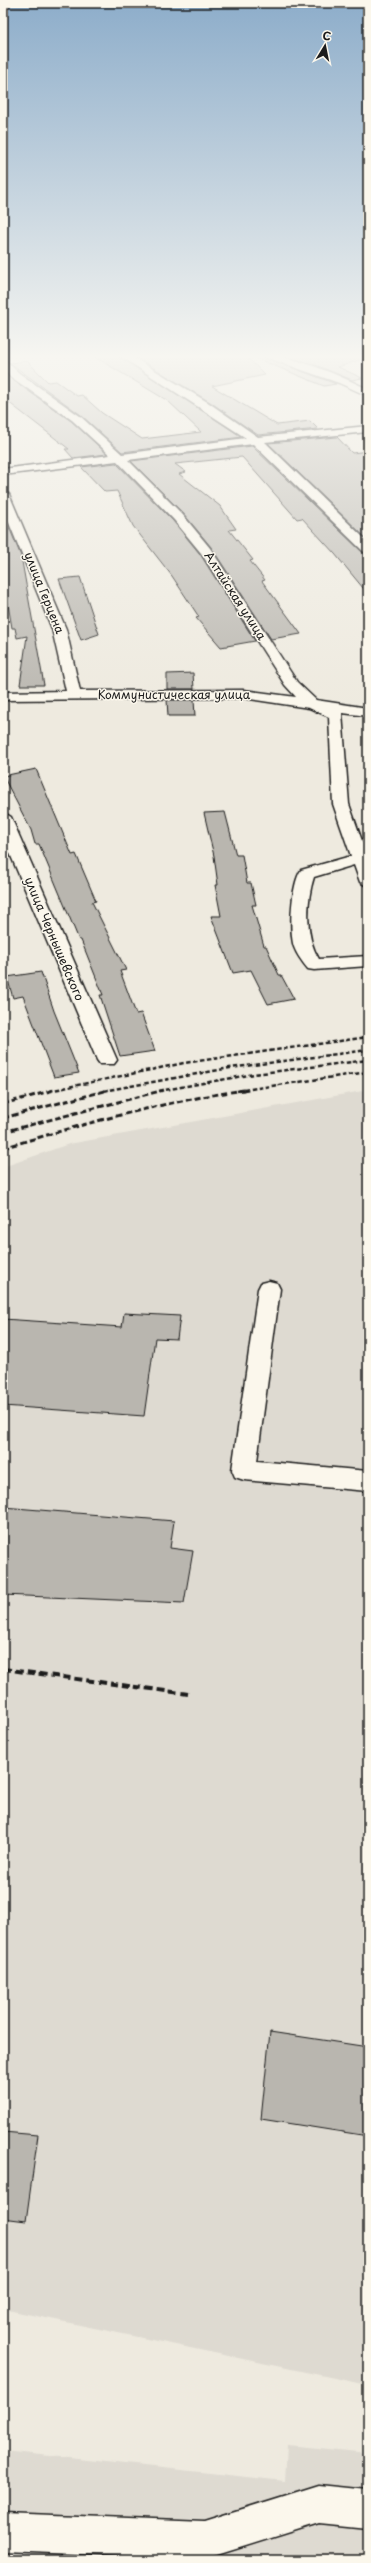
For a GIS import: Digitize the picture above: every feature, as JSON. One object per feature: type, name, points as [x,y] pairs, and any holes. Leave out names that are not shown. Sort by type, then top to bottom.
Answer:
[{"type":"street","name":"Алтайская улица","points":[[135,474],[178,517],[206,551],[292,685],[308,702],[336,715],[340,804],[358,859],[368,882]]},
{"type":"street","points":[[291,474],[368,549]]},
{"type":"street","name":"улица Герцена","points":[[3,494],[59,629],[74,695]]},
{"type":"street","name":"Коммунистическая улица","points":[[3,696],[243,694],[308,702],[368,712]]},
{"type":"street","name":"улица Чернышевского","points":[[3,817],[38,903],[107,1060]]},
{"type":"street","points":[[358,859],[307,874],[300,895],[303,947],[314,965],[368,961]]},
{"type":"street","points":[[269,1289],[244,1470],[368,1481]]},
{"type":"street","points":[[3,2532],[204,2540],[319,2504],[368,2509]]},
{"type":"shaded area","points":[[368,1090],[368,2385],[3,2309],[3,1167],[69,1144]]},
{"type":"shaded area","points":[[287,2445],[368,2453],[368,2560],[3,2560],[3,2451],[285,2481]]},
{"type":"building","points":[[87,474],[126,474],[173,521],[200,554],[255,641],[221,647],[196,618],[199,617],[172,576],[133,526],[117,491],[105,492]]},
{"type":"building","points":[[144,474],[180,474],[179,474],[220,506],[236,529],[229,530],[253,560],[250,561],[265,580],[262,581],[301,634],[271,639],[211,547],[183,513]]},
{"type":"building","points":[[257,474],[281,474],[363,553],[368,554],[368,594],[335,554],[302,518],[297,519]]},
{"type":"building","points":[[300,474],[368,474],[368,540]]},
{"type":"building","points":[[3,520],[6,520],[21,556],[44,685],[20,685],[27,636],[17,638],[15,628],[12,628],[3,574]]},
{"type":"building","points":[[80,577],[99,634],[81,640],[59,579]]},
{"type":"building","points":[[193,673],[194,689],[167,689],[167,674]]},
{"type":"building","points":[[167,700],[194,700],[195,716],[168,716]]},
{"type":"building","points":[[36,769],[72,855],[76,854],[96,901],[92,902],[126,970],[120,971],[136,1014],[141,1013],[155,1051],[120,1056],[100,995],[103,995],[81,940],[79,940],[39,844],[35,844],[31,830],[3,776]]},
{"type":"building","points":[[225,812],[236,855],[242,855],[247,883],[251,883],[256,905],[252,905],[264,946],[266,946],[279,975],[281,975],[294,999],[268,1004],[251,970],[233,973],[211,916],[221,916],[215,885],[218,885],[214,856],[204,813]]},
{"type":"building","points":[[41,972],[54,1011],[79,1073],[54,1077],[23,996],[13,998],[7,977]]},
{"type":"building","points":[[124,1313],[180,1316],[177,1339],[155,1338],[144,1416],[3,1406],[3,1319],[122,1327]]},
{"type":"building","points":[[3,1507],[174,1521],[170,1548],[193,1551],[184,1603],[3,1595]]},
{"type":"building","points":[[270,2032],[368,2047],[368,2136],[261,2119]]},
{"type":"building","points":[[3,2132],[38,2135],[26,2221],[3,2218]]},
{"type":"railway","points":[[49,1091],[184,1063],[368,1037]]},
{"type":"railway","points":[[107,1090],[230,1068],[368,1050]]},
{"type":"railway","points":[[163,1090],[254,1074],[368,1060]]},
{"type":"railway","points":[[237,1091],[368,1072]]},
{"type":"railway","points":[[3,1104],[54,1090]]},
{"type":"railway","points":[[3,1118],[107,1090]]},
{"type":"railway","points":[[3,1132],[163,1090]]},
{"type":"railway","points":[[3,1148],[123,1114],[244,1090]]},
{"type":"railway","points":[[3,1669],[188,1694]]}]
